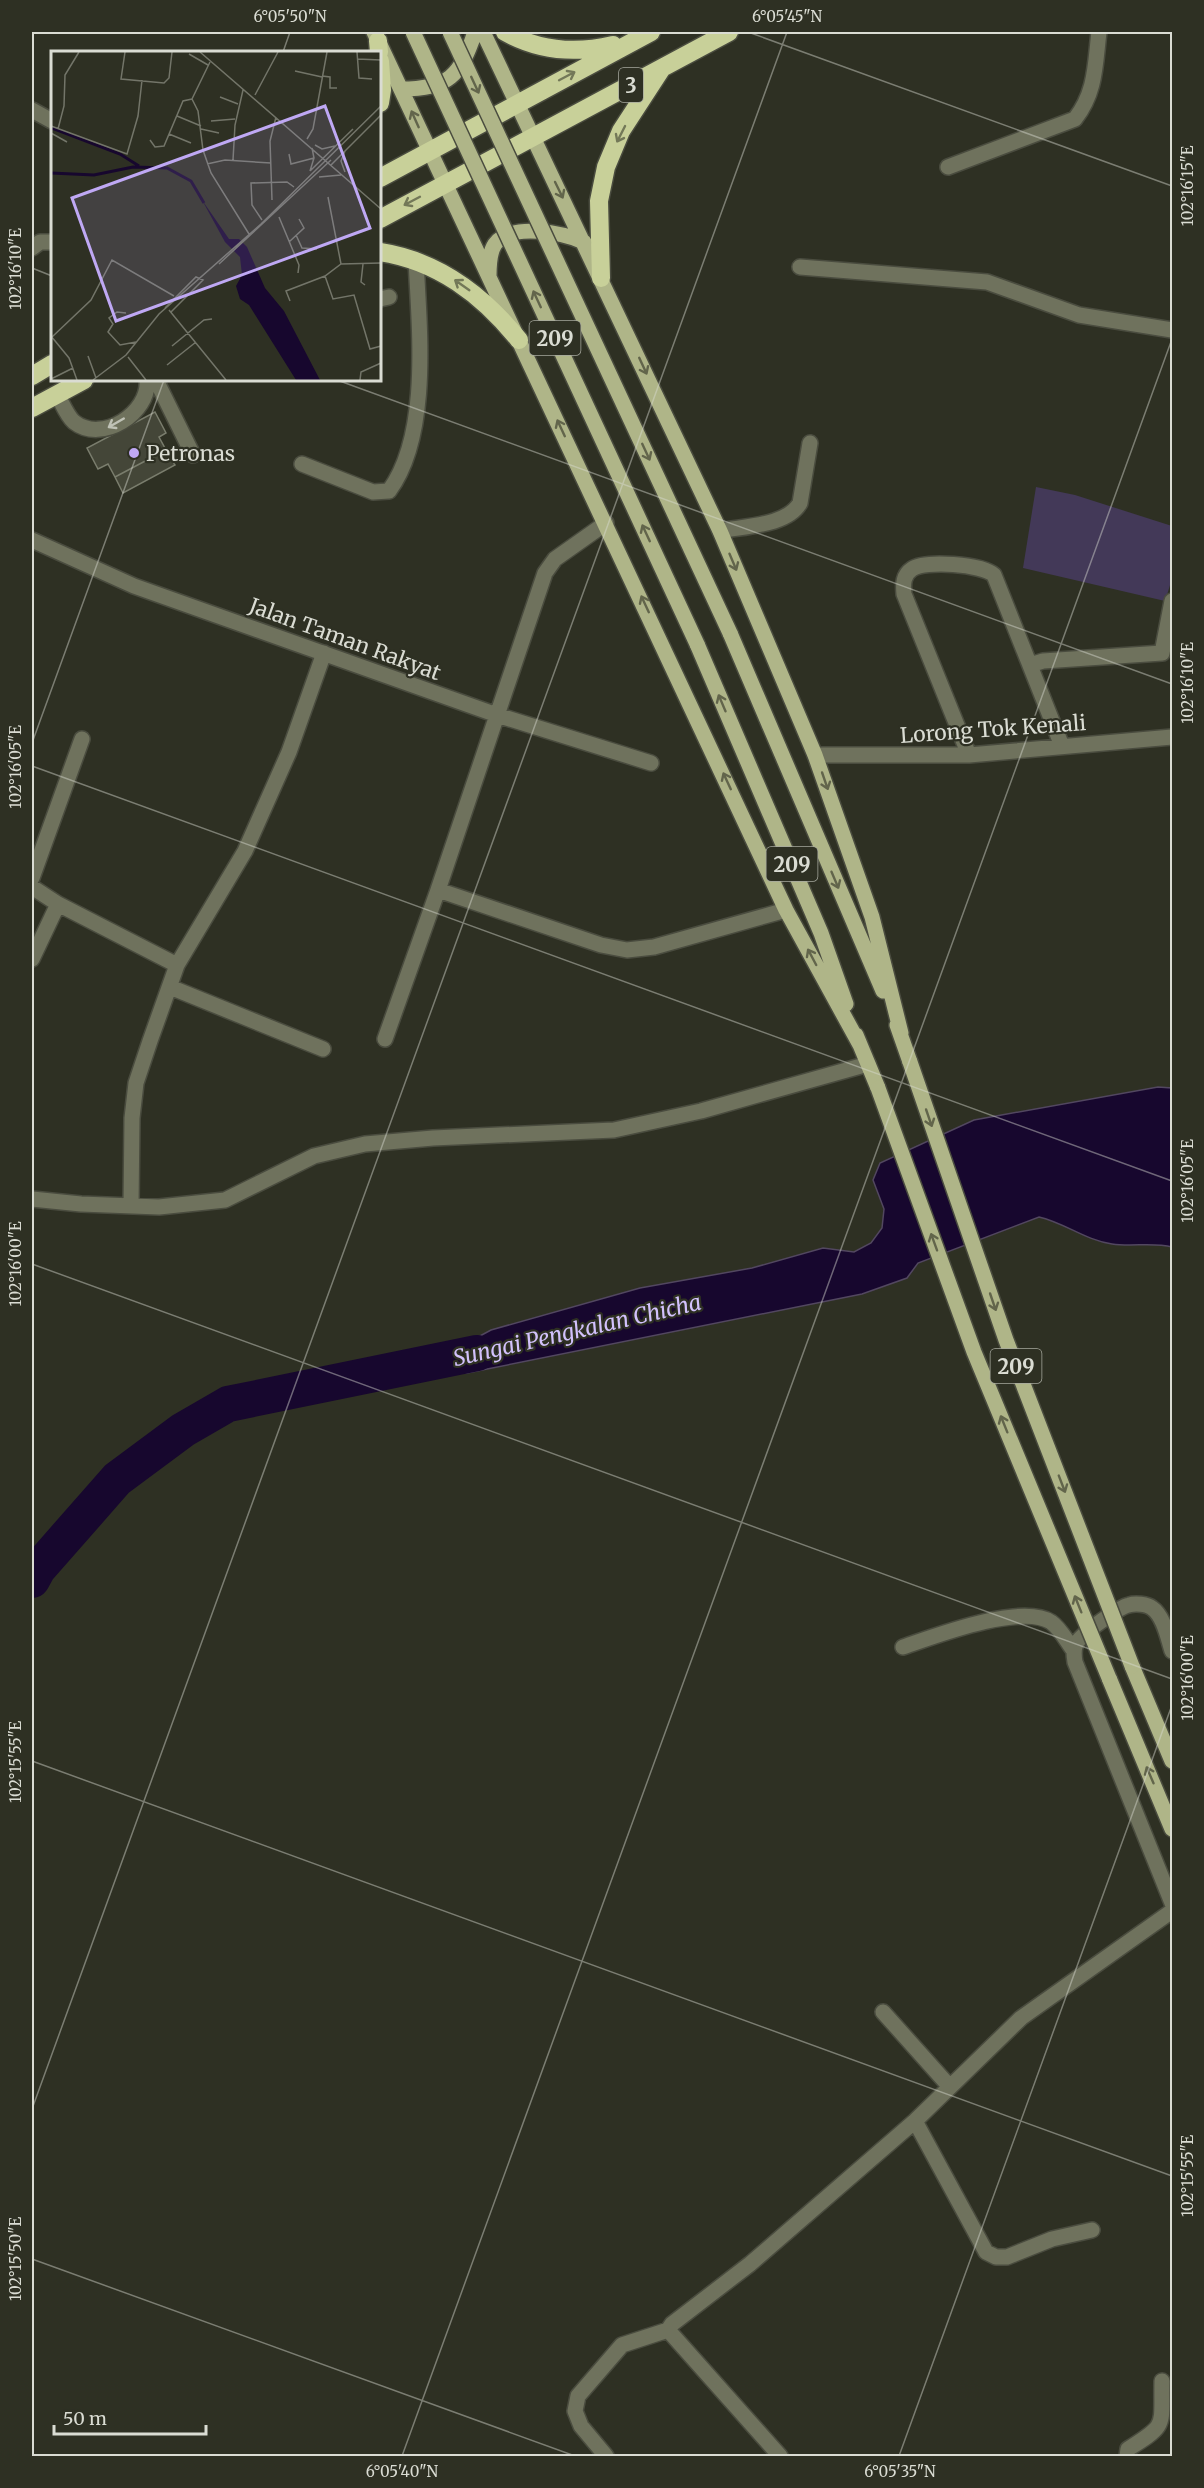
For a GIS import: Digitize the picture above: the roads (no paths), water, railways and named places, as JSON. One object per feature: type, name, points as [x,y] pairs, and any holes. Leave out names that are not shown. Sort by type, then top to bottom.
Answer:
[{"type":"highway","points":[[505,32],[531,44],[559,50],[584,51],[644,33]]},
{"type":"highway","name":"3","points":[[381,218],[729,32]]},
{"type":"highway","name":"3","points":[[381,177],[644,33]]},
{"type":"highway","points":[[602,278],[599,201],[606,167],[621,131],[663,67]]},
{"type":"highway","points":[[381,76],[381,96]]},
{"type":"highway","points":[[381,252],[416,260],[449,275],[476,294],[498,314],[519,340]]},
{"type":"highway","points":[[32,376],[51,365]]},
{"type":"highway","points":[[32,408],[82,381]]},
{"type":"main road","name":"209","points":[[413,32],[697,644],[821,933],[974,1352],[1173,1829]]},
{"type":"main road","name":"209","points":[[450,32],[730,633],[901,1034],[1006,1340],[1132,1666],[1173,1761]]},
{"type":"main road","points":[[401,88],[426,89],[442,85],[458,70],[475,32]]},
{"type":"main road","points":[[483,32],[602,278],[720,531],[815,754],[872,917],[901,1034]]},
{"type":"main road","points":[[377,42],[401,88],[444,184],[606,523],[786,910],[860,1045]]},
{"type":"main road","points":[[489,276],[490,255],[496,243],[510,235],[550,232],[565,234],[584,242]]},
{"type":"street","points":[[948,167],[1075,119],[1087,104],[1092,88],[1099,32]]},
{"type":"street","points":[[32,110],[51,120]]},
{"type":"street","points":[[32,248],[40,242],[51,242]]},
{"type":"street","points":[[302,464],[373,492],[389,491],[397,479],[410,441],[420,383],[416,260]]},
{"type":"street","points":[[800,267],[987,282],[1079,315],[1173,330]]},
{"type":"street","points":[[57,394],[72,420],[87,428],[104,430],[136,411],[146,395],[147,381]]},
{"type":"street","points":[[156,381],[193,455]]},
{"type":"street","points":[[720,531],[783,518],[795,511],[800,503],[810,443]]},
{"type":"street","points":[[385,1039],[545,573],[555,559],[606,523]]},
{"type":"street","name":"Jalan Taman Rakyat","points":[[32,540],[134,586],[497,715],[651,763]]},
{"type":"street","points":[[969,755],[904,594],[903,584],[906,574],[914,567],[925,565],[978,567],[989,571],[997,580],[1062,746]]},
{"type":"street","points":[[1030,665],[1162,653],[1173,601]]},
{"type":"street","points":[[131,1206],[132,1118],[136,1083],[177,965],[245,851],[289,752],[324,652]]},
{"type":"street","name":"Lorong Tok Kenali","points":[[815,754],[969,755],[1173,737]]},
{"type":"street","points":[[32,878],[82,739]]},
{"type":"street","points":[[32,887],[57,904],[177,965]]},
{"type":"street","points":[[438,890],[601,945],[627,950],[654,946],[786,910]]},
{"type":"street","points":[[32,959],[57,904]]},
{"type":"street","points":[[170,987],[323,1048]]},
{"type":"street","points":[[32,1199],[159,1207],[225,1200],[314,1156],[365,1144],[432,1138],[614,1130],[701,1111],[868,1064]]},
{"type":"street","points":[[1173,1651],[1160,1617],[1153,1608],[1141,1605],[1128,1605],[1085,1633],[1077,1642],[1074,1651],[1075,1662],[1173,1903]]},
{"type":"street","points":[[903,1647],[990,1618],[1041,1618],[1058,1628],[1074,1651]]},
{"type":"street","points":[[606,2457],[581,2426],[575,2410],[578,2396],[622,2345],[668,2330],[672,2324],[750,2264],[915,2121],[1021,2018],[1173,1911]]},
{"type":"street","points":[[883,2012],[950,2087]]},
{"type":"street","points":[[915,2121],[986,2252],[996,2257],[1007,2257],[1052,2240],[1092,2230]]},
{"type":"street","points":[[668,2330],[780,2457]]},
{"type":"street","points":[[1127,2457],[1128,2449],[1155,2432],[1161,2425],[1162,2382]]},
{"type":"water","points":[[1158,1087],[1172,1088],[1172,1247],[1102,1242],[1039,1217],[918,1263],[907,1278],[862,1294],[467,1373],[426,1365],[491,1330],[640,1288],[752,1268],[823,1248],[854,1252],[871,1243],[882,1228],[884,1209],[873,1180],[880,1163],[974,1120]]},
{"type":"waterway","name":"Sungai Pengkalan Chicha","points":[[32,1580],[38,1569],[117,1479],[183,1430],[228,1404],[477,1353]]},
{"type":"place","name":"Petronas","points":[[134,453]]}]
